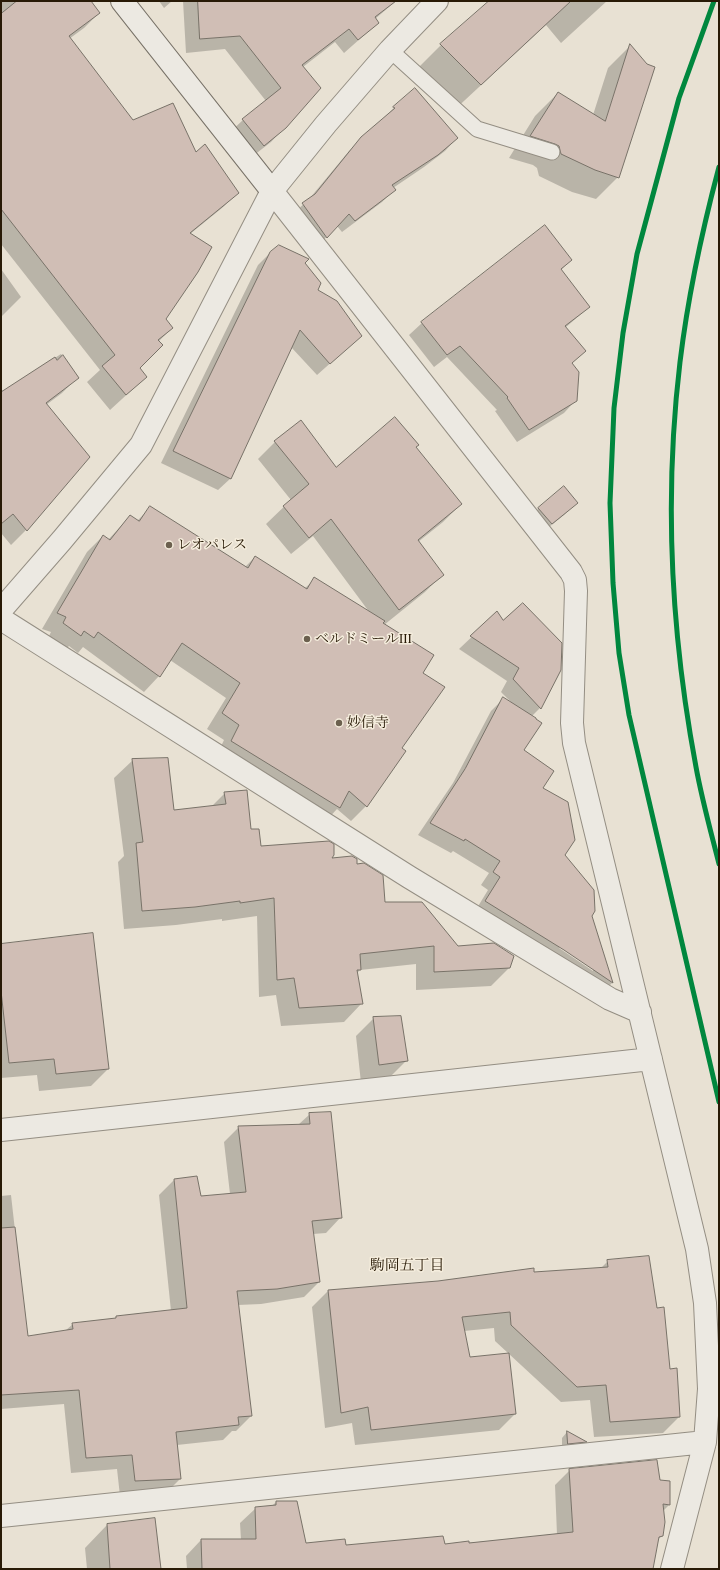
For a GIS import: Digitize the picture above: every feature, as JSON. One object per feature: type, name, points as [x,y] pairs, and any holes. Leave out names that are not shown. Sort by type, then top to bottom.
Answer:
[{"type":"street","points":[[122,1],[561,559],[575,580],[576,591],[572,723],[574,743],[698,1257],[705,1303],[709,1382],[704,1442],[672,1569]]},
{"type":"street","points":[[1,610],[62,540],[140,445],[272,191],[326,124],[390,50],[437,1]]},
{"type":"street","points":[[1,619],[409,877],[610,999],[640,1012]]},
{"type":"street","points":[[1,1130],[651,1060]]},
{"type":"street","points":[[1,1516],[704,1442]]},
{"type":"lane","points":[[390,50],[477,129],[552,152]]},
{"type":"building","points":[[17,1],[91,1],[100,13],[69,36],[133,120],[173,103],[196,152],[205,144],[239,193],[190,233],[212,247],[198,272],[166,319],[173,328],[158,340],[163,345],[140,368],[147,377],[126,395],[102,366],[115,355],[1,209],[1,14]]},
{"type":"building","points":[[198,1],[396,1],[375,17],[379,23],[358,40],[349,29],[302,65],[321,88],[286,128],[264,146],[242,119],[281,88],[240,36],[200,39]]},
{"type":"building","points":[[489,1],[571,1],[481,85],[440,44]]},
{"type":"building","points":[[630,44],[647,64],[655,67],[619,178],[595,170],[561,154],[559,146],[555,144],[530,136],[558,92],[605,121]]},
{"type":"building","points":[[415,88],[458,138],[438,155],[392,185],[396,190],[355,221],[349,214],[327,238],[302,203],[315,194],[361,137],[395,108],[393,107]]},
{"type":"building","points":[[545,225],[572,260],[561,269],[590,307],[565,326],[586,351],[572,363],[579,372],[577,401],[529,430],[507,398],[508,397],[460,346],[447,355],[421,322]]},
{"type":"building","points":[[279,245],[309,259],[305,263],[321,283],[318,290],[337,301],[362,336],[330,364],[300,330],[231,479],[173,451],[270,252]]},
{"type":"building","points":[[63,355],[79,378],[46,403],[90,457],[27,531],[13,514],[1,524],[1,392],[55,357],[57,360]]},
{"type":"building","points":[[395,417],[419,445],[416,447],[462,504],[418,540],[444,575],[399,610],[331,519],[309,538],[283,506],[309,484],[274,441],[301,420],[336,467]]},
{"type":"building","points":[[564,486],[578,503],[552,524],[538,508]]},
{"type":"building","points":[[150,506],[248,568],[255,556],[307,589],[314,577],[385,621],[383,623],[434,655],[423,673],[445,687],[402,748],[406,751],[367,807],[349,791],[340,808],[231,741],[239,725],[222,713],[240,683],[182,643],[160,677],[98,632],[94,638],[84,631],[81,636],[63,623],[66,617],[57,613],[103,535],[110,540],[130,515],[139,521]]},
{"type":"building","points":[[523,603],[562,643],[561,670],[541,709],[513,679],[519,668],[470,636],[497,611],[503,620]]},
{"type":"building","points":[[503,697],[542,723],[524,750],[554,771],[543,788],[568,802],[575,840],[565,855],[594,890],[595,911],[592,916],[613,983],[564,950],[485,901],[500,877],[493,872],[500,861],[465,839],[464,841],[430,823],[465,769]]},
{"type":"building","points":[[168,758],[174,810],[226,804],[224,792],[247,790],[251,829],[259,829],[261,846],[329,841],[334,844],[334,855],[332,858],[352,856],[357,859],[357,864],[364,863],[383,875],[385,902],[422,902],[458,946],[494,943],[514,956],[510,968],[434,972],[434,946],[360,954],[361,970],[357,970],[363,1004],[299,1008],[294,978],[277,980],[274,898],[240,903],[240,901],[195,907],[142,911],[136,843],[143,842],[132,759]]},
{"type":"building","points":[[93,933],[109,1069],[56,1074],[54,1059],[9,1063],[1,991],[1,944]]},
{"type":"building","points":[[401,1016],[408,1061],[379,1065],[373,1017]]},
{"type":"building","points":[[331,1112],[342,1218],[312,1221],[320,1282],[277,1289],[237,1291],[252,1416],[238,1417],[239,1425],[176,1432],[181,1479],[135,1481],[132,1455],[86,1458],[79,1390],[1,1395],[1,1228],[15,1227],[28,1336],[73,1329],[72,1323],[116,1318],[116,1316],[187,1308],[174,1179],[197,1176],[201,1196],[246,1192],[238,1126],[310,1124],[309,1113]]},
{"type":"building","points":[[649,1256],[657,1308],[664,1307],[670,1369],[677,1368],[680,1417],[610,1422],[606,1385],[577,1387],[511,1325],[510,1312],[462,1317],[470,1357],[509,1353],[516,1414],[371,1430],[368,1407],[341,1413],[328,1290],[438,1281],[534,1268],[534,1272],[608,1267],[607,1260]]},
{"type":"building","points":[[567,1431],[587,1442],[568,1444]]},
{"type":"building","points":[[657,1460],[660,1480],[670,1481],[670,1505],[663,1504],[665,1522],[663,1536],[659,1537],[653,1569],[202,1569],[201,1539],[256,1539],[255,1507],[276,1505],[276,1501],[297,1501],[306,1543],[345,1539],[346,1545],[443,1536],[445,1544],[469,1541],[469,1543],[573,1532],[569,1469]]},
{"type":"building","points":[[155,1518],[161,1569],[110,1569],[107,1524]]},
{"type":"cycle path","points":[[714,1],[679,98],[637,254],[623,333],[614,408],[610,503],[613,583],[619,653],[629,715],[719,1102]]},
{"type":"cycle path","points":[[719,167],[696,264],[683,337],[675,412],[671,514],[676,616],[687,717],[701,792],[719,864]]},
{"type":"place","name":"レオパレス","points":[[169,545]]},
{"type":"place","name":"ベルドミールⅢ","points":[[307,639]]},
{"type":"place","name":"妙信寺","points":[[339,723]]},
{"type":"district","name":"駒岡五丁目","points":[[407,1266]]}]
